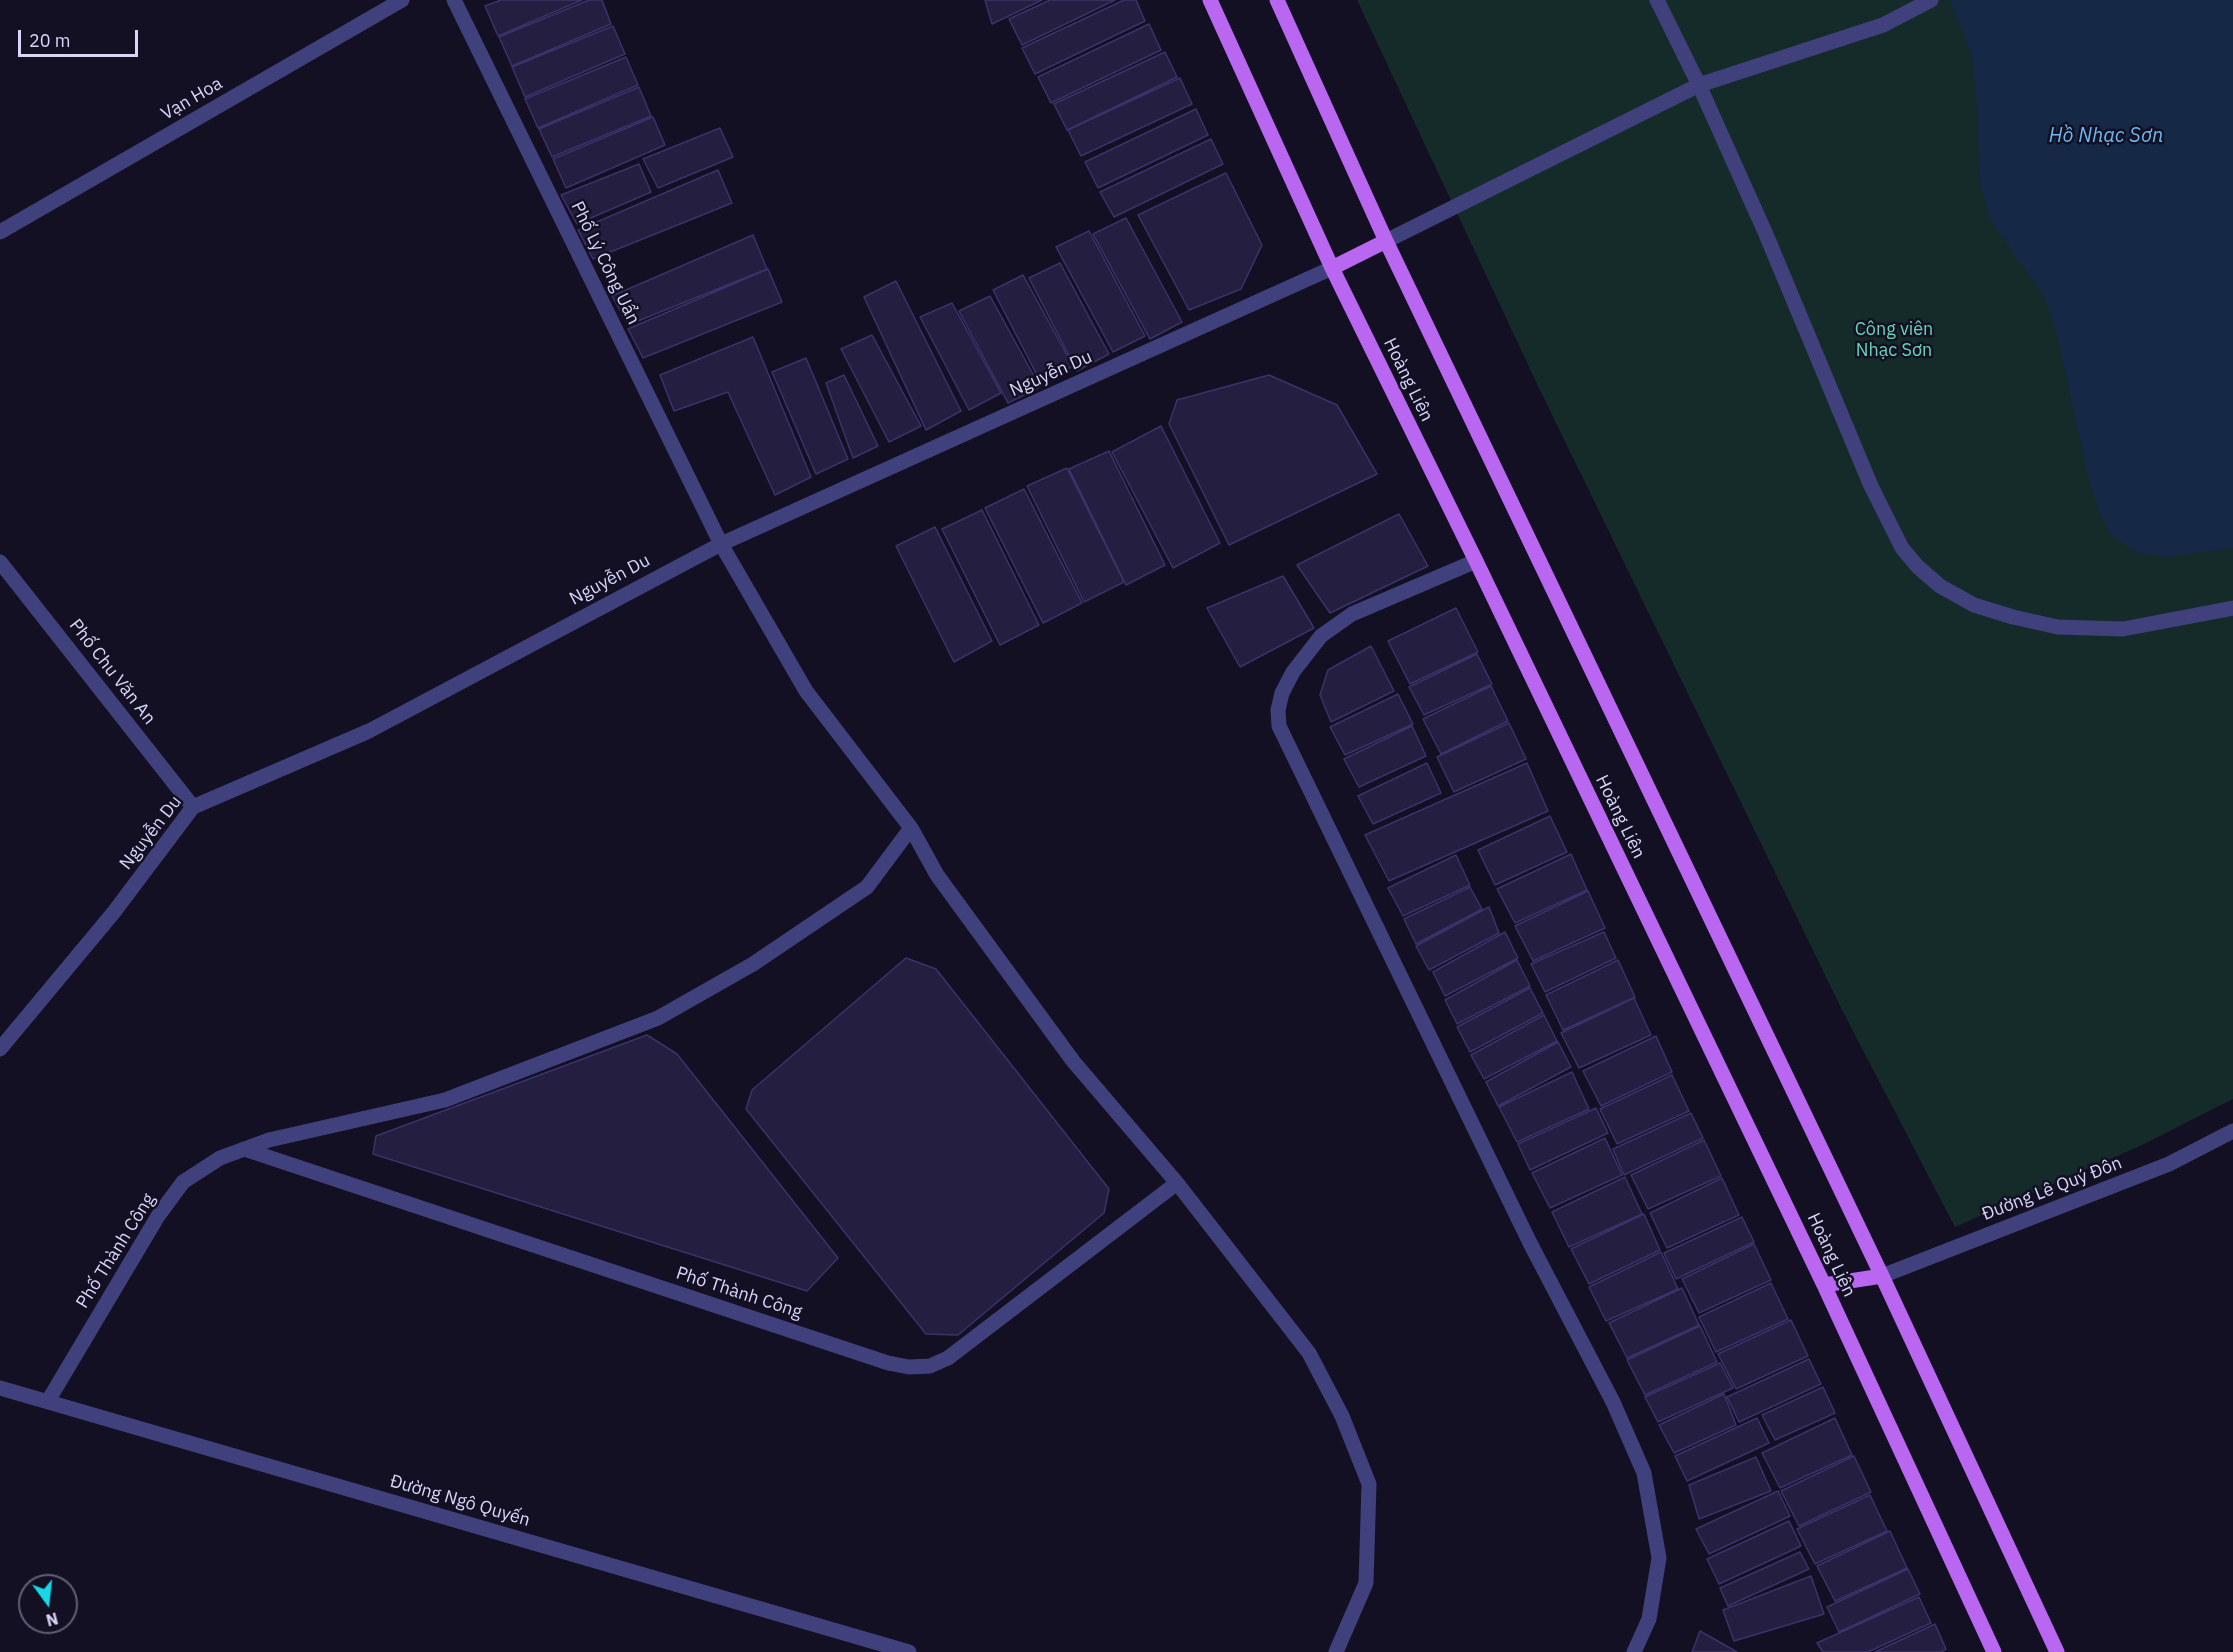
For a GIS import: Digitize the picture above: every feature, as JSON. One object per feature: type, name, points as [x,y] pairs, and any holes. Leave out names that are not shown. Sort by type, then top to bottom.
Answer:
[{"type":"main road","name":"Hoàng Liên","points":[[1210,0],[1332,268],[1476,561],[1824,1285],[1994,1652]]},
{"type":"main road","name":"Hoàng Liên","points":[[1277,0],[1386,241],[1882,1276],[2057,1652]]},
{"type":"main road","points":[[1332,268],[1386,241]]},
{"type":"main road","points":[[1824,1285],[1882,1276]]},
{"type":"street","name":"Vạn Hoa","points":[[0,232],[402,0]]},
{"type":"street","name":"Phố Lý Công Uẩn","points":[[454,0],[721,544],[807,691],[911,828],[937,874],[1073,1061],[1177,1184],[1309,1353],[1342,1416],[1369,1484],[1366,1583],[1336,1652]]},
{"type":"street","points":[[1656,0],[1700,85],[1765,232],[1871,486],[1902,548],[1918,567],[1940,586],[1974,605],[2058,627],[2123,629],[2233,608]]},
{"type":"street","points":[[1386,241],[1700,85],[1883,25],[1931,0]]},
{"type":"street","name":"Nguyễn Du","points":[[0,1049],[114,912],[193,807],[369,731],[721,544],[1332,268]]},
{"type":"street","points":[[1476,561],[1352,614],[1321,636],[1293,672],[1282,693],[1278,710],[1279,726],[1530,1244],[1613,1402],[1644,1473],[1659,1558],[1649,1619],[1634,1652]]},
{"type":"street","name":"Phố Chu Văn An","points":[[0,562],[193,807]]},
{"type":"street","name":"Phố Thành Công","points":[[48,1401],[158,1216],[183,1182],[220,1158],[269,1140],[445,1100],[658,1018],[753,964],[867,887],[911,828]]},
{"type":"street","name":"Đường Lê Quý Đôn","points":[[1882,1276],[2169,1164],[2233,1131]]},
{"type":"street","name":"Phố Thành Công","points":[[244,1149],[888,1364],[909,1368],[930,1366],[948,1358],[1177,1184]]},
{"type":"street","name":"Đường Ngô Quyến","points":[[0,1388],[909,1652]]},
{"type":"green space","name":"Công viên Nhạc Sơn","points":[[1357,0],[2233,0],[2233,1099],[2142,1145],[1955,1227],[1843,1012],[1538,386]]},
{"type":"water","name":"Hồ Nhạc Sơn","points":[[1950,0],[2233,0],[2233,548],[2170,557],[2138,553],[2113,537],[2099,513],[2088,476],[2058,338],[2044,296],[1989,218],[1980,181],[1976,92],[1971,52]]},
{"type":"building","points":[[501,0],[582,0],[498,36],[485,6]]},
{"type":"building","points":[[589,0],[602,0],[611,24],[512,66],[499,37]]},
{"type":"building","points":[[985,0],[1042,0],[992,24]]},
{"type":"building","points":[[1050,0],[1115,0],[1022,45],[1009,19]]},
{"type":"building","points":[[1124,0],[1136,0],[1145,21],[1035,74],[1022,48]]},
{"type":"building","points":[[1149,24],[1161,50],[1051,103],[1038,77]]},
{"type":"building","points":[[613,26],[625,54],[525,97],[512,67]]},
{"type":"building","points":[[1165,52],[1177,77],[1067,130],[1054,104]]},
{"type":"building","points":[[626,57],[638,85],[538,128],[525,99]]},
{"type":"building","points":[[1180,78],[1192,104],[1081,156],[1068,130]]},
{"type":"building","points":[[639,87],[651,116],[552,157],[539,129]]},
{"type":"building","points":[[1196,109],[1208,135],[1098,188],[1085,162]]},
{"type":"building","points":[[653,117],[665,145],[566,188],[553,159]]},
{"type":"building","points":[[720,128],[733,157],[658,188],[643,159]]},
{"type":"building","points":[[1211,139],[1223,164],[1114,217],[1100,192]]},
{"type":"building","points":[[639,164],[651,192],[577,224],[561,195]]},
{"type":"building","points":[[718,170],[732,203],[593,259],[578,230]]},
{"type":"building","points":[[1226,173],[1262,245],[1241,289],[1189,310],[1138,215]]},
{"type":"building","points":[[1126,218],[1182,322],[1150,339],[1093,234]]},
{"type":"building","points":[[1089,231],[1145,336],[1113,352],[1056,247]]},
{"type":"building","points":[[753,235],[767,269],[628,325],[612,296]]},
{"type":"building","points":[[1060,263],[1109,354],[1077,371],[1029,278]]},
{"type":"building","points":[[768,269],[782,302],[643,358],[628,329]]},
{"type":"building","points":[[1023,275],[1073,366],[1041,383],[993,290]]},
{"type":"building","points":[[896,281],[961,411],[926,430],[864,297]]},
{"type":"building","points":[[990,296],[1040,387],[1008,403],[959,311]]},
{"type":"building","points":[[952,303],[1001,393],[969,410],[920,317]]},
{"type":"building","points":[[872,335],[921,426],[889,442],[841,349]]},
{"type":"building","points":[[753,337],[811,477],[775,495],[728,392],[674,411],[660,375]]},
{"type":"building","points":[[806,358],[848,459],[816,474],[772,372]]},
{"type":"building","points":[[844,375],[878,446],[853,458],[826,383]]},
{"type":"building","points":[[1269,375],[1337,405],[1377,474],[1229,545],[1169,424],[1177,400]]},
{"type":"building","points":[[1161,426],[1220,543],[1173,568],[1112,452]]},
{"type":"building","points":[[1109,451],[1165,565],[1126,585],[1069,469]]},
{"type":"building","points":[[1067,468],[1124,582],[1084,602],[1027,486]]},
{"type":"building","points":[[1024,489],[1082,603],[1043,623],[985,508]]},
{"type":"building","points":[[982,510],[1039,625],[1000,645],[942,529]]},
{"type":"building","points":[[1399,514],[1428,566],[1330,613],[1297,565]]},
{"type":"building","points":[[935,527],[992,641],[954,662],[896,546]]},
{"type":"building","points":[[1283,576],[1314,628],[1240,667],[1207,608]]},
{"type":"building","points":[[1456,608],[1478,652],[1410,684],[1388,641]]},
{"type":"building","points":[[1371,646],[1394,691],[1331,722],[1320,695],[1328,670]]},
{"type":"building","points":[[1477,654],[1492,684],[1424,715],[1409,687]]},
{"type":"building","points":[[1491,686],[1508,721],[1441,754],[1423,719]]},
{"type":"building","points":[[1398,694],[1413,724],[1345,755],[1330,727]]},
{"type":"building","points":[[1509,723],[1526,759],[1454,792],[1437,757]]},
{"type":"building","points":[[1412,726],[1426,756],[1359,787],[1344,759]]},
{"type":"building","points":[[1427,763],[1441,793],[1373,824],[1358,796]]},
{"type":"building","points":[[1527,763],[1548,811],[1389,881],[1365,835]]},
{"type":"building","points":[[1550,816],[1567,852],[1495,885],[1478,850]]},
{"type":"building","points":[[1571,854],[1587,890],[1515,923],[1497,889]]},
{"type":"building","points":[[1456,855],[1470,885],[1403,916],[1388,888]]},
{"type":"building","points":[[1470,887],[1482,909],[1416,944],[1404,919]]},
{"type":"building","points":[[1588,891],[1605,928],[1533,961],[1515,926]]},
{"type":"building","points":[[1489,907],[1499,933],[1429,970],[1416,946]]},
{"type":"building","points":[[1505,932],[1518,958],[1445,996],[1433,972]]},
{"type":"building","points":[[1604,932],[1616,958],[1545,992],[1531,964]]},
{"type":"building","points":[[906,958],[936,969],[1109,1189],[1104,1213],[958,1335],[926,1334],[746,1109],[752,1090]]},
{"type":"building","points":[[1517,960],[1530,986],[1457,1024],[1445,1000]]},
{"type":"building","points":[[1618,960],[1635,997],[1563,1030],[1546,995]]},
{"type":"building","points":[[1530,988],[1543,1013],[1470,1052],[1457,1027]]},
{"type":"building","points":[[1634,998],[1651,1035],[1579,1068],[1561,1033]]},
{"type":"building","points":[[1544,1015],[1557,1041],[1484,1079],[1471,1055]]},
{"type":"building","points":[[647,1035],[677,1054],[838,1258],[807,1291],[373,1154],[376,1136]]},
{"type":"building","points":[[1656,1036],[1672,1072],[1601,1106],[1583,1071]]},
{"type":"building","points":[[1558,1042],[1571,1067],[1498,1106],[1486,1082]]},
{"type":"building","points":[[1572,1072],[1589,1109],[1517,1142],[1499,1107]]},
{"type":"building","points":[[1672,1075],[1689,1111],[1617,1144],[1600,1109]]},
{"type":"building","points":[[1596,1108],[1608,1133],[1530,1170],[1518,1144]]},
{"type":"building","points":[[1691,1113],[1703,1138],[1624,1175],[1613,1149]]},
{"type":"building","points":[[1605,1138],[1622,1175],[1550,1208],[1532,1173]]},
{"type":"building","points":[[1704,1140],[1721,1176],[1648,1209],[1631,1175]]},
{"type":"building","points":[[1625,1177],[1642,1214],[1569,1247],[1552,1212]]},
{"type":"building","points":[[1722,1178],[1739,1215],[1667,1248],[1650,1213]]},
{"type":"building","points":[[1644,1214],[1660,1250],[1589,1284],[1571,1249]]},
{"type":"building","points":[[1742,1217],[1754,1242],[1676,1279],[1664,1253]]},
{"type":"building","points":[[1754,1244],[1771,1280],[1699,1313],[1682,1279]]},
{"type":"building","points":[[1661,1252],[1678,1289],[1606,1321],[1589,1287]]},
{"type":"building","points":[[1771,1283],[1788,1319],[1716,1352],[1699,1317]]},
{"type":"building","points":[[1682,1288],[1699,1325],[1627,1358],[1609,1323]]},
{"type":"building","points":[[1791,1320],[1808,1356],[1736,1389],[1718,1354]]},
{"type":"building","points":[[1700,1326],[1717,1362],[1645,1395],[1627,1360]]},
{"type":"building","points":[[1809,1359],[1821,1384],[1739,1422],[1727,1397]]},
{"type":"building","points":[[1720,1363],[1733,1388],[1658,1422],[1645,1397]]},
{"type":"building","points":[[1823,1387],[1835,1413],[1775,1440],[1762,1415]]},
{"type":"building","points":[[1724,1394],[1736,1425],[1674,1453],[1659,1425]]},
{"type":"building","points":[[1757,1418],[1769,1443],[1687,1481],[1675,1456]]},
{"type":"building","points":[[1835,1418],[1852,1455],[1780,1488],[1762,1453]]},
{"type":"building","points":[[1854,1456],[1871,1492],[1799,1526],[1781,1491]]},
{"type":"building","points":[[1756,1457],[1771,1491],[1699,1519],[1689,1485]]},
{"type":"building","points":[[1778,1491],[1790,1516],[1709,1554],[1696,1529]]},
{"type":"building","points":[[1870,1495],[1887,1531],[1815,1564],[1797,1529]]},
{"type":"building","points":[[1789,1521],[1801,1546],[1719,1584],[1707,1559]]},
{"type":"building","points":[[1890,1531],[1907,1568],[1835,1601],[1817,1566]]},
{"type":"building","points":[[1800,1552],[1809,1569],[1728,1606],[1720,1588]]},
{"type":"building","points":[[1908,1569],[1920,1594],[1839,1632],[1827,1607]]},
{"type":"building","points":[[1811,1576],[1824,1614],[1734,1641],[1723,1610]]},
{"type":"building","points":[[1919,1597],[1931,1623],[1868,1652],[1823,1652],[1817,1643]]},
{"type":"building","points":[[1935,1624],[1946,1649],[1941,1652],[1875,1652]]},
{"type":"building","points":[[1700,1631],[1737,1652],[1692,1652]]}]
